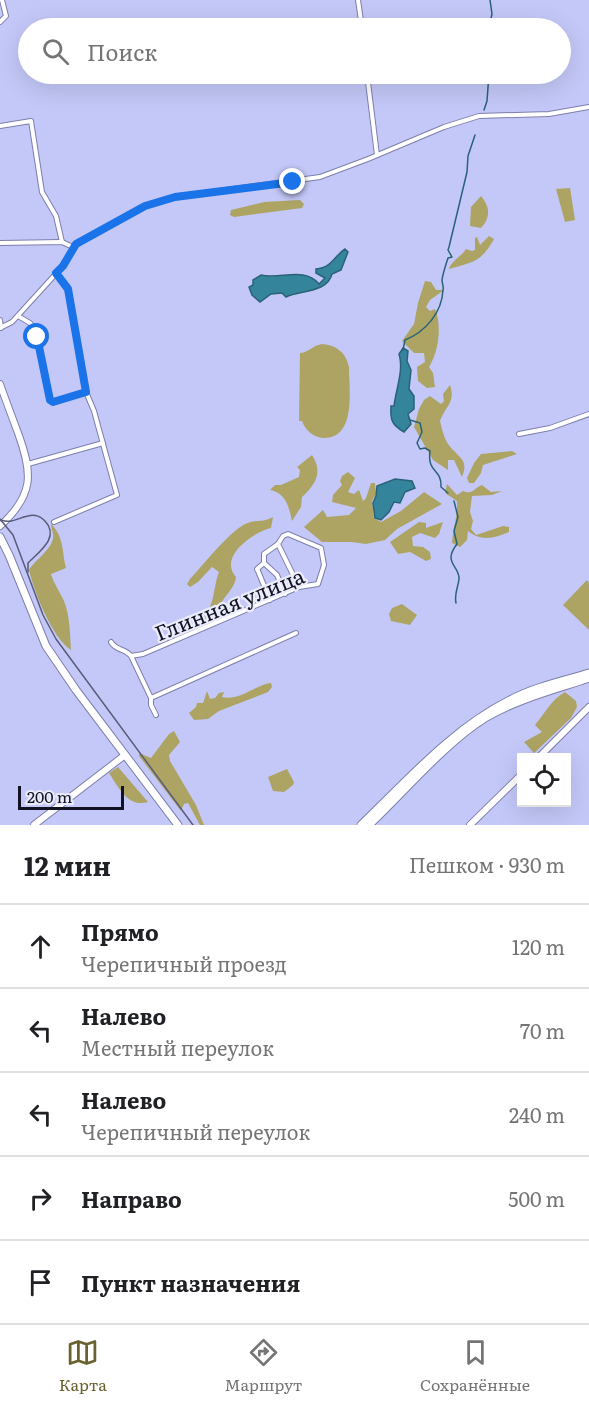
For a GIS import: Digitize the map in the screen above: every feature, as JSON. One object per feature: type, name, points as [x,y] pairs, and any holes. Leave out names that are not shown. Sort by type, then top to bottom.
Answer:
[{"type":"main road","points":[[0,537],[46,646],[178,825]]},
{"type":"main road","points":[[361,825],[452,738],[482,714],[512,698],[589,673]]},
{"type":"main road","points":[[369,825],[454,742],[484,719],[514,703],[589,678]]},
{"type":"street","points":[[0,22],[6,16],[2,0]]},
{"type":"street","points":[[358,0],[361,18]]},
{"type":"street","points":[[369,84],[377,155]]},
{"type":"street","points":[[0,320],[1,328],[9,325],[18,316],[63,266],[73,247],[145,206],[175,197],[320,177],[444,127],[479,116],[549,114],[589,107]]},
{"type":"street","points":[[0,126],[31,121],[42,192],[56,216],[62,242]]},
{"type":"street","points":[[0,243],[62,242],[73,247]]},
{"type":"street","points":[[54,522],[116,497],[94,411],[86,392],[68,289],[56,273]]},
{"type":"street","points":[[18,316],[30,323],[35,330],[49,398],[53,402],[86,392]]},
{"type":"street","points":[[0,384],[28,464],[29,479],[20,504],[0,526]]},
{"type":"street","points":[[519,434],[550,428],[589,414]]},
{"type":"street","points":[[28,464],[103,443]]},
{"type":"street","name":"Глинная улица","points":[[111,642],[114,647],[131,656],[143,654],[299,587],[318,584],[322,573],[323,550],[293,535],[284,536],[278,544],[264,554],[263,565]]},
{"type":"street","points":[[278,544],[299,587]]},
{"type":"street","points":[[270,600],[258,571],[263,565],[277,575],[285,594]]},
{"type":"street","points":[[151,698],[296,633]]},
{"type":"street","points":[[131,656],[151,698],[151,705],[156,715]]},
{"type":"street","points":[[543,753],[589,707]]},
{"type":"street","points":[[34,825],[125,755]]},
{"type":"street","points":[[470,825],[517,779]]},
{"type":"shaded area","points":[[570,188],[575,220],[565,222],[556,189]]},
{"type":"shaded area","points":[[481,196],[486,204],[488,216],[481,228],[470,226],[471,207]]},
{"type":"shaded area","points":[[300,200],[304,204],[302,208],[234,217],[230,215],[231,210],[264,202]]},
{"type":"shaded area","points":[[489,236],[494,239],[481,257],[449,269],[466,249],[475,250],[475,238],[477,237],[480,245]]},
{"type":"shaded area","points":[[425,281],[431,282],[436,290],[444,290],[430,300],[426,307],[430,311],[435,309],[439,331],[435,354],[429,367],[433,373],[435,387],[427,388],[418,381],[417,367],[425,362],[424,353],[414,353],[402,341],[414,324]]},
{"type":"shaded area","points":[[322,344],[336,348],[346,358],[350,388],[346,422],[334,436],[323,438],[313,435],[302,421],[299,421],[300,353]]},
{"type":"shaded area","points":[[450,385],[451,400],[440,421],[447,442],[463,462],[462,477],[454,460],[448,460],[448,470],[433,460],[414,427],[424,400],[430,396],[441,404],[444,401],[443,394]]},
{"type":"shaded area","points":[[512,451],[517,454],[483,465],[474,483],[469,483],[467,478],[481,454]]},
{"type":"shaded area","points":[[312,455],[317,467],[316,478],[302,497],[301,507],[292,521],[283,497],[270,490],[275,485],[281,485],[299,477],[300,470],[297,467]]},
{"type":"shaded area","points":[[348,472],[355,478],[348,492],[354,494],[359,490],[363,501],[371,483],[375,483],[376,494],[372,501],[374,518],[381,522],[401,511],[424,492],[442,504],[397,529],[385,540],[366,544],[322,542],[304,527],[323,510],[327,517],[349,515],[356,508],[332,502],[333,495],[342,485],[340,481],[342,476]]},
{"type":"shaded area","points":[[447,484],[457,495],[463,491],[471,492],[482,485],[491,492],[502,491],[492,495],[472,496],[471,529],[476,535],[503,526],[509,527],[509,532],[483,538],[478,537],[468,531],[467,540],[460,547],[452,543],[457,501],[445,493]]},
{"type":"shaded area","points":[[273,517],[271,528],[247,540],[234,554],[231,561],[236,577],[215,619],[180,638],[179,635],[185,628],[195,625],[208,611],[219,572],[212,567],[190,587],[187,584],[190,579],[238,528]]},
{"type":"shaded area","points":[[419,522],[426,523],[426,528],[443,522],[435,538],[420,533],[412,537],[413,546],[423,547],[430,552],[431,559],[426,561],[410,552],[398,554],[390,542]]},
{"type":"shaded area","points":[[51,524],[60,539],[66,568],[51,574],[66,607],[71,650],[51,625],[39,601],[29,570],[52,542]]},
{"type":"shaded area","points":[[587,580],[589,583],[589,630],[563,605]]},
{"type":"shaded area","points":[[402,604],[417,615],[410,625],[391,621],[389,614],[392,608]]},
{"type":"shaded area","points":[[271,683],[272,687],[268,692],[219,711],[208,719],[194,720],[189,713],[197,703],[203,703],[207,691],[210,699],[224,692],[222,697],[229,698]]},
{"type":"shaded area","points":[[565,692],[576,701],[577,707],[571,718],[534,753],[524,742],[542,732],[535,725]]},
{"type":"shaded area","points":[[174,731],[180,742],[169,755],[170,761],[196,805],[204,825],[200,825],[188,803],[184,804],[181,811],[139,756],[139,753],[151,758],[169,734]]},
{"type":"shaded area","points":[[118,767],[148,802],[135,802],[120,790],[109,773]]},
{"type":"shaded area","points":[[287,769],[294,782],[293,785],[284,792],[273,791],[268,777]]},
{"type":"water","points":[[345,249],[348,252],[341,270],[332,274],[325,285],[319,288],[286,297],[282,293],[271,294],[260,302],[252,295],[249,287],[253,285],[253,280],[261,275],[307,276],[319,284],[325,278],[316,273],[316,269],[329,264]]},
{"type":"water","points":[[403,348],[408,351],[407,361],[411,370],[409,389],[414,396],[414,409],[408,414],[411,424],[404,432],[394,424],[391,411],[400,373],[399,354]]},
{"type":"water","points":[[395,479],[412,481],[415,488],[405,492],[400,503],[394,502],[389,512],[381,520],[375,518],[373,503],[377,486]]},
{"type":"waterway","points":[[490,0],[491,18]]},
{"type":"waterway","points":[[484,110],[488,84]]},
{"type":"waterway","points":[[403,350],[405,340],[426,327],[431,321],[442,298],[442,280],[448,258],[452,257],[448,250],[467,172],[468,156],[475,135]]},
{"type":"waterway","points":[[409,418],[420,423],[422,432],[417,443],[420,449],[425,448],[430,451],[432,467],[441,481],[441,487],[448,493]]},
{"type":"waterway","points":[[454,501],[458,517],[454,531],[457,544],[451,560],[459,575],[456,603]]},
{"type":"tram line","points":[[1,520],[11,521],[35,515],[43,519],[49,527],[49,539],[42,550],[28,563],[28,572]]},
{"type":"tram line","points":[[0,519],[13,535],[43,615],[56,639],[193,825]]},
{"type":"route","points":[[37,337],[50,400],[53,402],[86,392],[68,289],[56,273],[63,266],[73,247],[132,212],[175,197],[293,182]]}]
